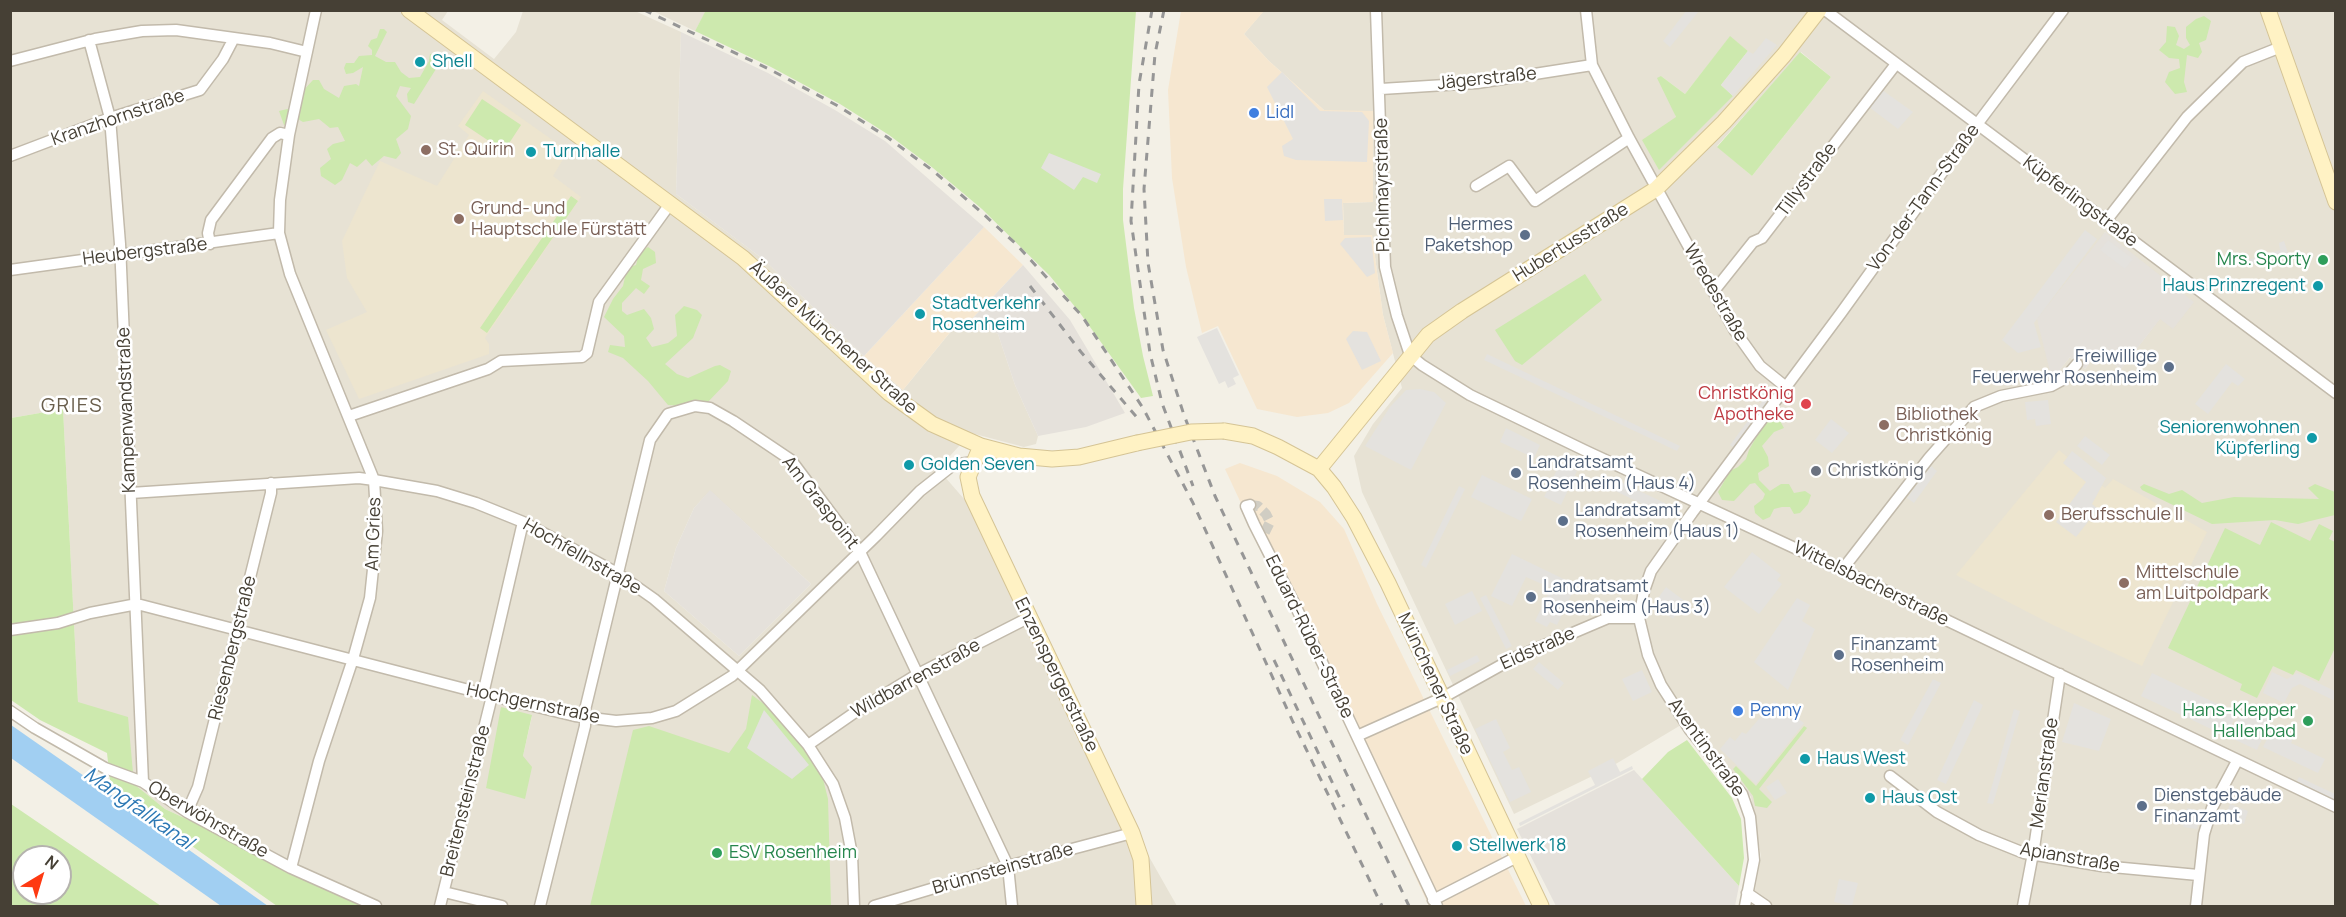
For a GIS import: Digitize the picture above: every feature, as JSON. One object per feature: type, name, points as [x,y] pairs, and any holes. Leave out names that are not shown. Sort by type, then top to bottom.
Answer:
[{"type":"main road","name":"Äußere Münchener Straße","points":[[410,10],[743,258],[872,378],[911,410],[952,434],[981,446],[1019,456],[1052,459],[1079,457],[1191,432],[1224,431],[1253,436],[1319,469]]},
{"type":"main road","name":"Hubertusstraße","points":[[1319,469],[1388,387],[1428,334],[1656,189],[1724,122],[1784,55],[1819,10]]},
{"type":"main road","points":[[2268,10],[2335,201]]},
{"type":"main road","name":"Enzenspergerstraße","points":[[981,446],[968,477],[972,496],[1132,833],[1141,859],[1144,906]]},
{"type":"main road","name":"Münchener Straße","points":[[1319,469],[1334,486],[1354,518],[1388,583],[1541,906]]},
{"type":"street","name":"Am Gries","points":[[291,868],[319,761],[353,659],[370,598],[374,570],[377,505],[374,480],[290,274],[279,233],[280,200],[289,135],[316,10]]},
{"type":"street","name":"Pichlmayrstraße","points":[[1376,10],[1381,89],[1385,267],[1397,316],[1410,355]]},
{"type":"street","name":"Wredestraße","points":[[1586,10],[1593,65],[1656,189],[1751,355],[1760,366],[1786,387]]},
{"type":"street","name":"Küpferlingstraße","points":[[1825,10],[2336,393]]},
{"type":"street","name":"Von-der-Tann-Straße","points":[[1700,503],[1976,125],[2063,10]]},
{"type":"street","points":[[10,61],[89,40],[142,31],[176,30],[307,52]]},
{"type":"street","name":"Kranzhornstraße","points":[[10,156],[110,118],[200,90],[223,59],[234,38]]},
{"type":"street","name":"Kampenwandstraße","points":[[89,40],[110,118],[121,255],[143,782]]},
{"type":"street","points":[[2106,221],[2195,110],[2243,62],[2281,47]]},
{"type":"street","name":"Tillystraße","points":[[1714,291],[1753,242],[1762,238],[1896,64]]},
{"type":"street","name":"Jägerstraße","points":[[1381,89],[1477,83],[1593,65]]},
{"type":"street","points":[[210,244],[208,233],[211,220],[272,138],[280,133],[289,135]]},
{"type":"street","points":[[1476,186],[1509,166],[1535,201],[1629,138]]},
{"type":"street","points":[[349,416],[488,369],[501,361],[582,357],[587,354],[599,302],[670,204]]},
{"type":"street","name":"Heubergstraße","points":[[10,270],[279,233]]},
{"type":"street","name":"Wittelsbacherstraße","points":[[1410,355],[1445,381],[1470,395],[2336,807]]},
{"type":"street","points":[[1842,570],[1929,458],[1974,407],[2001,396],[2051,386],[2064,379],[2077,364]]},
{"type":"street","name":"Am Graspoint","points":[[540,906],[585,726],[585,710],[650,440],[668,414],[695,406],[710,408],[791,460],[860,552],[1008,866],[1012,906]]},
{"type":"street","name":"Hochgernstraße","points":[[10,630],[58,623],[90,613],[137,604],[488,695],[585,717],[634,721],[676,711],[739,670],[920,491],[953,465],[973,462]]},
{"type":"street","name":"Hochfellnstraße","points":[[131,493],[359,478],[374,480],[437,491],[476,503],[523,522],[617,573],[654,599],[739,670],[775,705],[808,745],[833,784],[845,818],[852,855],[854,906]]},
{"type":"street","name":"Riesenbergstraße","points":[[187,812],[198,787],[271,493],[271,483]]},
{"type":"street","name":"Aventinstraße","points":[[1700,503],[1651,571],[1644,591],[1640,618],[1648,655],[1661,685],[1690,730],[1742,794],[1750,817],[1754,860],[1745,906]]},
{"type":"street","name":"Eduard-Rüber-Straße","points":[[1250,505],[1246,506],[1263,536],[1435,903],[1517,857]]},
{"type":"street","name":"Breitensteinstraße","points":[[440,906],[488,695],[523,522]]},
{"type":"street","name":"Wildbarrenstraße","points":[[808,745],[854,713],[918,674],[1028,618]]},
{"type":"street","name":"Eidstraße","points":[[1442,698],[1514,658],[1608,618],[1640,618]]},
{"type":"street","name":"Merianstraße","points":[[2023,906],[2060,674]]},
{"type":"street","name":"Eduard-Rüber-Straße","points":[[1356,736],[1442,698]]},
{"type":"street","name":"Oberwöhrstraße","points":[[10,711],[105,768],[143,782],[187,812],[291,868],[376,906]]},
{"type":"street","points":[[2196,906],[2204,834],[2212,808],[2237,760]]},
{"type":"street","name":"Apianstraße","points":[[1890,776],[1937,812],[1979,835],[2032,855],[2102,866],[2198,876]]},
{"type":"street","name":"Brünnsteinstraße","points":[[874,906],[1008,866],[1132,833]]},
{"type":"street","points":[[444,892],[501,906]]},
{"type":"street","points":[[1748,893],[1766,906]]},
{"type":"shaded area","points":[[1264,10],[2335,11],[2335,906],[1752,906],[1761,857],[1751,797],[1691,719],[1609,768],[1514,814],[1362,492],[1354,456],[1373,424],[1402,388],[1383,315],[1372,235],[1344,236],[1343,203],[1372,202],[1324,110],[1269,61],[1244,34]],"holes":[[[1730,37],[1748,51],[1721,85],[1733,96],[1676,117],[1661,76],[1685,94]],[[1801,52],[1831,77],[1752,176],[1717,146]],[[2105,232],[2160,318],[2121,369],[2098,352],[2085,369],[2070,357],[2052,379]]]},
{"type":"shaded area","points":[[11,11],[448,11],[442,20],[494,59],[516,32],[523,11],[635,11],[681,32],[676,194],[763,259],[864,356],[903,390],[957,324],[964,327],[971,320],[998,334],[1015,385],[1038,436],[1036,444],[1024,447],[971,433],[938,469],[971,507],[1089,751],[1177,906],[373,906],[165,809],[134,784],[78,703],[63,409],[11,418]],"holes":[[[710,491],[811,584],[739,656],[664,591],[676,548],[694,508]],[[532,716],[523,756],[486,787]]]},
{"type":"shaded area","points":[[653,11],[706,11],[695,31]]},
{"type":"shaded area","points":[[1181,11],[1264,11],[1244,34],[1269,61],[1324,110],[1373,111],[1373,202],[1343,203],[1344,235],[1372,235],[1383,315],[1393,353],[1349,403],[1328,413],[1297,417],[1257,409],[1218,326],[1202,333],[1186,267],[1172,178],[1168,90]]},
{"type":"shaded area","points":[[1686,11],[1699,11],[1670,47],[1663,41]]},
{"type":"shaded area","points":[[681,32],[768,73],[885,141],[984,227],[864,356],[763,259],[676,194]]},
{"type":"shaded area","points":[[1766,38],[1777,45],[1733,96],[1721,85],[1748,51],[1753,54]]},
{"type":"shaded area","name":"Lidl","points":[[1282,72],[1320,111],[1362,112],[1369,121],[1367,162],[1296,160],[1284,156],[1282,146],[1293,139],[1267,87]]},
{"type":"shaded area","points":[[1878,87],[1913,112],[1898,129],[1865,104]]},
{"type":"shaded area","name":"Grund- und Hauptschule Fürstätt","points":[[483,91],[568,151],[553,176],[581,197],[485,338],[489,344],[489,354],[359,399],[326,330],[367,312],[347,278],[342,241],[380,161],[437,186],[469,135],[458,126]]},
{"type":"shaded area","points":[[1049,153],[1101,174],[1097,183],[1083,177],[1074,190],[1041,168]]},
{"type":"shaded area","points":[[1324,199],[1342,199],[1343,220],[1325,221]]},
{"type":"shaded area","points":[[984,227],[1023,265],[964,327],[956,325],[903,390],[864,356]]},
{"type":"shaded area","points":[[2085,230],[2097,239],[2034,323],[2041,347],[2018,353],[2002,340]]},
{"type":"shaded area","points":[[2105,232],[2194,302],[2173,329],[2160,319],[2121,369],[2098,352],[2085,369],[2070,357],[2052,380],[2037,319]]},
{"type":"shaded area","points":[[1371,237],[1375,273],[1367,277],[1340,244],[1345,238]]},
{"type":"shaded area","points":[[2108,240],[2133,259],[2125,269],[2100,250]]},
{"type":"shaded area","points":[[2284,241],[2288,253],[2243,267],[2241,262],[2280,250],[2279,243]]},
{"type":"shaded area","points":[[1023,265],[1070,320],[1125,413],[1086,427],[1038,436],[1015,385],[998,334],[971,320]]},
{"type":"shaded area","points":[[1217,328],[1239,375],[1233,378],[1236,384],[1228,388],[1225,381],[1219,384],[1197,337]]},
{"type":"shaded area","points":[[1353,331],[1367,332],[1381,361],[1362,370],[1346,339]]},
{"type":"shaded area","points":[[1487,354],[1680,446],[1677,451],[1484,360]]},
{"type":"shaded area","points":[[2226,364],[2245,379],[2238,386],[2232,382],[2208,414],[2195,404]]},
{"type":"shaded area","points":[[1420,389],[1434,392],[1446,403],[1411,470],[1365,446],[1390,407],[1406,390]]},
{"type":"shaded area","points":[[1770,391],[1776,395],[1736,449],[1730,445]]},
{"type":"shaded area","points":[[2048,400],[2051,424],[2036,426],[2035,419],[2027,420],[2025,402]]},
{"type":"shaded area","points":[[1831,419],[1849,433],[1832,453],[1815,440]]},
{"type":"shaded area","points":[[1506,428],[1540,445],[1534,458],[1500,442]]},
{"type":"shaded area","points":[[2085,436],[2110,455],[2102,465],[2077,446]]},
{"type":"shaded area","points":[[2059,450],[2105,488],[2113,479],[2207,532],[2142,666],[2051,624],[1956,575]]},
{"type":"shaded area","points":[[2072,451],[2106,478],[2092,504],[2098,509],[2076,537],[2056,522],[2086,482],[2063,463]]},
{"type":"shaded area","points":[[1240,463],[1277,476],[1320,502],[1344,529],[1377,604],[1526,906],[1429,906],[1225,469]]},
{"type":"shaded area","points":[[1560,463],[1577,471],[1561,505],[1544,497]]},
{"type":"shaded area","points":[[1931,466],[1937,471],[1914,503],[1907,498]]},
{"type":"shaded area","points":[[1482,475],[1532,499],[1521,521],[1471,497]]},
{"type":"shaded area","points":[[1616,480],[1669,505],[1664,514],[1611,489]]},
{"type":"shaded area","points":[[1459,486],[1465,489],[1426,568],[1421,565]]},
{"type":"shaded area","points":[[710,490],[811,584],[739,656],[664,591],[676,548],[694,508]]},
{"type":"shaded area","points":[[1752,552],[1781,575],[1777,580],[1782,584],[1759,614],[1724,587]]},
{"type":"shaded area","points":[[1512,554],[1576,585],[1557,625],[1550,622],[1547,627],[1535,621],[1551,588],[1526,577],[1512,606],[1491,596]]},
{"type":"shaded area","points":[[1666,587],[1686,602],[1673,619],[1653,605]]},
{"type":"shaded area","points":[[1472,591],[1482,611],[1455,625],[1445,604]]},
{"type":"shaded area","points":[[1486,595],[1512,646],[1506,649],[1480,598]]},
{"type":"shaded area","points":[[1797,598],[1810,605],[1802,621],[1815,629],[1788,690],[1754,662]]},
{"type":"shaded area","points":[[1477,655],[1480,661],[1450,676],[1447,670]]},
{"type":"shaded area","points":[[1539,662],[1564,683],[1558,690],[1533,669]]},
{"type":"shaded area","points":[[1642,670],[1652,692],[1633,701],[1622,679]]},
{"type":"shaded area","points":[[2272,672],[2287,679],[2297,673],[2335,691],[2335,701],[2300,684],[2292,688],[2284,703],[2263,693]]},
{"type":"shaded area","points":[[2152,673],[2237,713],[2226,736],[2141,696]]},
{"type":"shaded area","points":[[1933,679],[1941,683],[1908,745],[1900,740]]},
{"type":"shaded area","points":[[1974,700],[1983,705],[1946,784],[1937,780]]},
{"type":"shaded area","points":[[1774,701],[1804,723],[1756,784],[1720,749],[1730,737],[1735,741],[1742,732],[1746,734]]},
{"type":"shaded area","points":[[2074,703],[2111,719],[2099,751],[2062,742]]},
{"type":"shaded area","points":[[2014,709],[2020,711],[1993,804],[1987,803]]},
{"type":"shaded area","points":[[764,710],[809,765],[792,779],[747,748]]},
{"type":"shaded area","points":[[2256,713],[2271,720],[2257,750],[2229,737],[2240,714],[2253,720]]},
{"type":"shaded area","points":[[1496,719],[1510,748],[1503,752],[1512,770],[1519,767],[1531,792],[1510,802],[1475,729]]},
{"type":"shaded area","points":[[2273,726],[2294,736],[2291,743],[2325,759],[2318,773],[2263,747]]},
{"type":"shaded area","points":[[1613,758],[1620,772],[1632,766],[1633,769],[1520,826],[1519,823],[1595,785],[1588,771]]},
{"type":"shaded area","points":[[1634,770],[1739,886],[1735,906],[1556,906],[1517,829]]},
{"type":"shaded area","points":[[2299,777],[2335,794],[2335,801],[2296,782]]},
{"type":"shaded area","points":[[1778,779],[1787,793],[1775,800],[1766,787]]},
{"type":"shaded area","points":[[2230,804],[2248,811],[2244,824],[2225,817]]},
{"type":"shaded area","points":[[2187,808],[2201,811],[2197,829],[2183,827]]},
{"type":"shaded area","points":[[1839,879],[1858,883],[1852,906],[1834,902]]},
{"type":"green space","points":[[706,10],[1136,11],[1123,189],[1123,220],[1134,308],[1153,396],[1141,398],[1080,313],[1050,276],[982,209],[889,135],[840,104],[771,67],[695,31]]},
{"type":"green space","points":[[2204,16],[2211,21],[2206,40],[2199,43],[2202,52],[2198,58],[2187,55],[2184,82],[2187,92],[2175,94],[2165,82],[2169,72],[2180,68],[2179,59],[2169,58],[2159,50],[2166,42],[2167,26],[2175,27],[2179,36],[2176,45],[2184,49],[2190,45],[2186,38],[2186,27]]},
{"type":"green space","points":[[380,29],[387,32],[375,56],[386,62],[395,62],[401,72],[409,78],[420,77],[429,61],[430,54],[440,53],[441,61],[414,104],[408,102],[407,94],[411,88],[400,86],[396,96],[411,116],[408,129],[396,139],[401,153],[396,159],[384,156],[372,166],[366,159],[357,167],[350,163],[342,180],[335,185],[321,176],[320,168],[331,159],[327,149],[333,144],[345,141],[338,127],[330,128],[319,119],[303,122],[296,118],[284,125],[279,111],[300,106],[301,93],[313,80],[319,80],[324,89],[339,98],[344,86],[356,84],[359,86],[363,67],[346,74],[344,68],[346,63],[354,63],[359,56],[372,55],[372,50],[368,46],[371,40],[377,38]]},
{"type":"green space","points":[[1730,36],[1748,51],[1721,85],[1733,96],[1659,170],[1642,140],[1676,117],[1657,78],[1661,76],[1685,94]]},
{"type":"green space","points":[[1800,52],[1831,77],[1752,176],[1717,147]]},
{"type":"green space","points":[[482,99],[521,125],[504,151],[465,125]]},
{"type":"green space","points":[[571,196],[578,201],[487,333],[480,328]]},
{"type":"green space","points":[[648,247],[655,252],[656,263],[643,269],[641,280],[650,286],[644,294],[636,288],[622,303],[622,311],[627,315],[644,309],[651,318],[654,329],[646,338],[652,347],[668,343],[677,336],[675,315],[684,306],[697,310],[702,315],[693,338],[665,364],[677,374],[688,378],[720,365],[731,371],[728,381],[706,404],[668,405],[648,381],[623,358],[608,352],[610,345],[625,347],[624,336],[604,317],[623,286],[627,268],[636,265],[639,253]]},
{"type":"green space","points":[[1585,274],[1602,300],[1522,365],[1515,361],[1495,330]]},
{"type":"green space","points":[[63,409],[78,702],[128,717],[134,784],[165,809],[373,906],[277,906],[111,789],[107,753],[40,720],[11,700],[11,418]]},
{"type":"green space","points":[[1772,417],[1779,419],[1784,428],[1774,432],[1762,446],[1768,457],[1769,466],[1758,473],[1759,480],[1770,491],[1781,484],[1789,484],[1794,493],[1805,491],[1811,495],[1808,504],[1800,513],[1794,514],[1790,507],[1782,507],[1774,509],[1770,517],[1763,520],[1755,513],[1754,506],[1763,499],[1765,494],[1755,483],[1750,484],[1734,501],[1722,500],[1718,492],[1730,471],[1746,459],[1763,425]]},
{"type":"green space","points":[[2144,484],[2169,494],[2182,490],[2202,503],[2234,497],[2319,499],[2308,488],[2315,484],[2335,492],[2335,515],[2298,524],[2275,520],[2212,524],[2142,490],[2140,487]]},
{"type":"green space","points":[[2271,522],[2310,541],[2319,524],[2333,531],[2329,539],[2335,542],[2335,648],[2319,681],[2296,670],[2293,675],[2273,666],[2257,698],[2240,690],[2242,684],[2168,648],[2225,528],[2260,545]]},
{"type":"green space","name":"ESV Rosenheim","points":[[752,695],[768,707],[820,767],[828,799],[831,906],[590,906],[633,730],[649,726],[729,753],[746,729]]},
{"type":"green space","points":[[501,707],[532,715],[523,756],[532,767],[525,799],[486,788]]},
{"type":"green space","points":[[1804,726],[1807,728],[1759,789],[1772,802],[1767,808],[1755,806],[1753,796],[1733,769],[1736,766],[1756,786]]},
{"type":"green space","points":[[1687,740],[1732,798],[1741,819],[1744,858],[1739,886],[1642,779],[1668,752]]},
{"type":"green space","points":[[10,804],[71,845],[12,845],[12,905],[72,905],[72,845],[161,906],[11,906]]},
{"type":"water","points":[[11,725],[268,906],[221,906],[11,758]]},
{"type":"tunnel","points":[[1250,505],[1258,506],[1270,522],[1264,534]]},
{"type":"railway","points":[[644,10],[769,69],[838,106],[887,137],[932,170],[1016,244],[1082,316],[1143,408],[1193,503],[1293,722],[1382,906]]},
{"type":"railway","points":[[1152,10],[1139,84],[1131,221],[1150,353],[1162,403],[1193,486]]},
{"type":"railway","points":[[1164,10],[1155,54],[1144,189],[1148,263],[1163,350],[1184,415],[1215,496],[1409,906]]},
{"type":"railway","points":[[1030,286],[1081,352],[1140,421]]},
{"type":"railway","points":[[1274,660],[1344,807]]},
{"type":"place","name":"Shell","points":[[420,62]]},
{"type":"place","name":"Lidl","points":[[1254,113]]},
{"type":"place","name":"St. Quirin","points":[[426,150]]},
{"type":"place","name":"Turnhalle","points":[[531,152]]},
{"type":"place","name":"Grund- und Hauptschule Fürstätt","points":[[459,219]]},
{"type":"place","name":"Hermes Paketshop","points":[[1525,235]]},
{"type":"place","name":"Mrs. Sporty","points":[[2323,260]]},
{"type":"place","name":"Haus Prinzregent","points":[[2318,286]]},
{"type":"place","name":"Stadtverkehr Rosenheim","points":[[920,314]]},
{"type":"place","name":"Freiwillige Feuerwehr Rosenheim","points":[[2169,367]]},
{"type":"place","name":"Christkönig Apotheke","points":[[1806,404]]},
{"type":"place","name":"Bibliothek Christkönig","points":[[1884,425]]},
{"type":"place","name":"Seniorenwohnen Küpferling","points":[[2312,438]]},
{"type":"place","name":"Golden Seven","points":[[909,465]]},
{"type":"place","name":"Christkönig","points":[[1816,471]]},
{"type":"place","name":"Landratsamt Rosenheim (Haus 4)","points":[[1516,473]]},
{"type":"place","name":"Berufsschule II","points":[[2049,515]]},
{"type":"place","name":"Landratsamt Rosenheim (Haus 1)","points":[[1563,521]]},
{"type":"place","name":"Mittelschule am Luitpoldpark","points":[[2124,583]]},
{"type":"place","name":"Landratsamt Rosenheim (Haus 3)","points":[[1531,597]]},
{"type":"place","name":"Finanzamt Rosenheim","points":[[1839,655]]},
{"type":"place","name":"Penny","points":[[1738,711]]},
{"type":"place","name":"Hans-Klepper Hallenbad","points":[[2308,721]]},
{"type":"place","name":"Haus West","points":[[1805,759]]},
{"type":"place","name":"Haus Ost","points":[[1870,798]]},
{"type":"place","name":"Dienstgebäude Finanzamt","points":[[2142,806]]},
{"type":"place","name":"Stellwerk 18","points":[[1457,846]]},
{"type":"place","name":"ESV Rosenheim","points":[[717,853]]},
{"type":"district","name":"GRIES","points":[[72,406]]},
{"type":"water label","name":"Mangfallkanal","points":[[138,809]]}]
